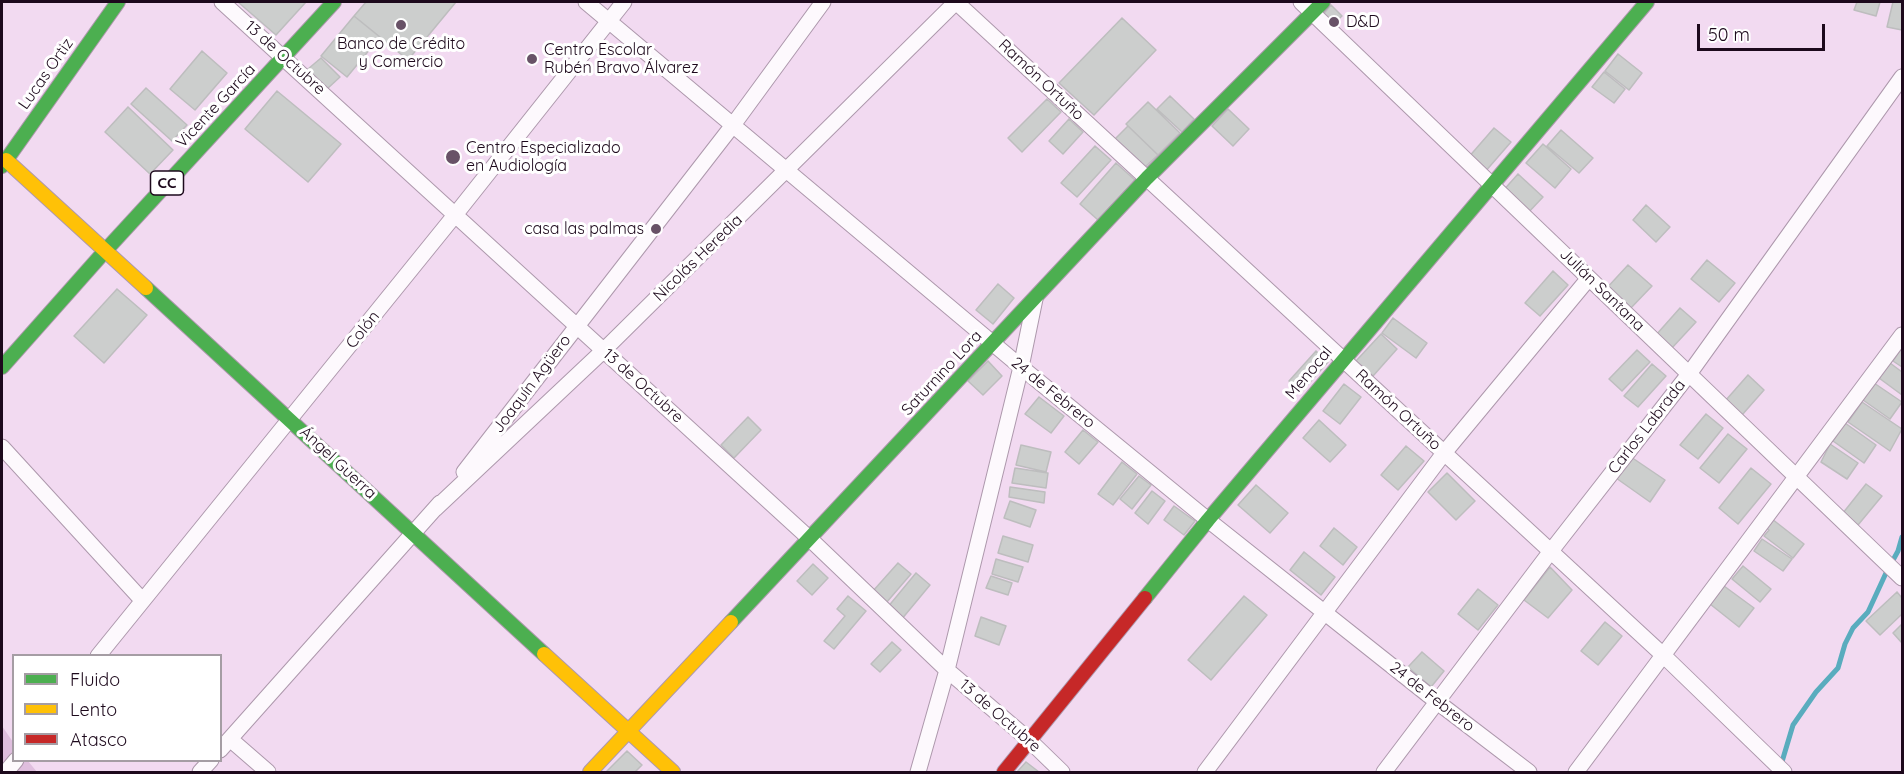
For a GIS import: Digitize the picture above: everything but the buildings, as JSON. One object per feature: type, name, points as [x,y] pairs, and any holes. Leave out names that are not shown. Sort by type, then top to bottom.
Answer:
[{"type":"street","name":"Lucas Ortiz","points":[[3,160],[118,2]]},
{"type":"street","name":"13 de Octubre","points":[[222,2],[575,327],[604,350],[810,539],[947,670],[1029,740],[1062,772]]},
{"type":"street","name":"Vicente García","points":[[2,367],[105,251],[334,2]]},
{"type":"street","name":"24 de Febrero","points":[[586,2],[1208,520],[1529,772]]},
{"type":"street","name":"Colón","points":[[100,654],[455,215],[624,2]]},
{"type":"street","name":"Joaquín Agüero","points":[[225,744],[435,509],[733,125],[823,2]]},
{"type":"street","name":"Nicolás Heredia","points":[[435,509],[604,350],[956,2]]},
{"type":"street","name":"Ramón Ortuño","points":[[956,2],[1663,655],[1783,772]]},
{"type":"street","name":"Menocal","points":[[1004,772],[1342,359],[1493,186],[1647,2]]},
{"type":"street","name":"Saturnino Lora","points":[[590,772],[1312,5]]},
{"type":"street","name":"Julián Santana","points":[[1312,5],[1493,186],[1900,575]]},
{"type":"street","name":"Carlos Labrada","points":[[1384,772],[1436,701],[1689,374],[1902,76]]},
{"type":"street","name":"Ángel Guerra","points":[[3,160],[290,419],[673,772]]},
{"type":"street","points":[[1205,772],[1444,453],[1589,278]]},
{"type":"street","points":[[918,772],[947,670],[1022,367],[1035,299]]},
{"type":"street","points":[[1576,772],[1902,335]]},
{"type":"street","points":[[2,447],[142,600]]},
{"type":"street","points":[[225,744],[268,772]]},
{"type":"shaded area","points":[[2,726],[12,741],[12,762],[29,762],[37,772],[2,772]]},
{"type":"waterway","points":[[1781,765],[1793,725],[1816,692],[1838,668],[1845,644],[1853,628],[1868,612],[1898,551],[1902,537]]},
{"type":"traffic: fast","points":[[2,166],[118,2]]},
{"type":"traffic: fast","points":[[2,367],[105,251],[334,2]]},
{"type":"traffic: fast","points":[[731,622],[1147,178],[1323,2]]},
{"type":"traffic: fast","points":[[1145,598],[1208,520],[1647,2]]},
{"type":"traffic: fast","points":[[146,288],[544,654]]},
{"type":"traffic: slow","points":[[6,160],[146,288]]},
{"type":"traffic: slow","points":[[590,772],[731,622]]},
{"type":"traffic: slow","points":[[544,654],[673,772]]},
{"type":"traffic: jam","points":[[1004,772],[1145,598]]},
{"type":"place","name":"D&D","points":[[1334,22]]},
{"type":"place","name":"Banco de Crédito y Comercio","points":[[401,25]]},
{"type":"place","name":"Centro Escolar Rubén Bravo Álvarez","points":[[532,59]]},
{"type":"place","name":"Centro Especializado en Audiología","points":[[453,157]]},
{"type":"place","name":"casa las palmas","points":[[656,229]]}]
